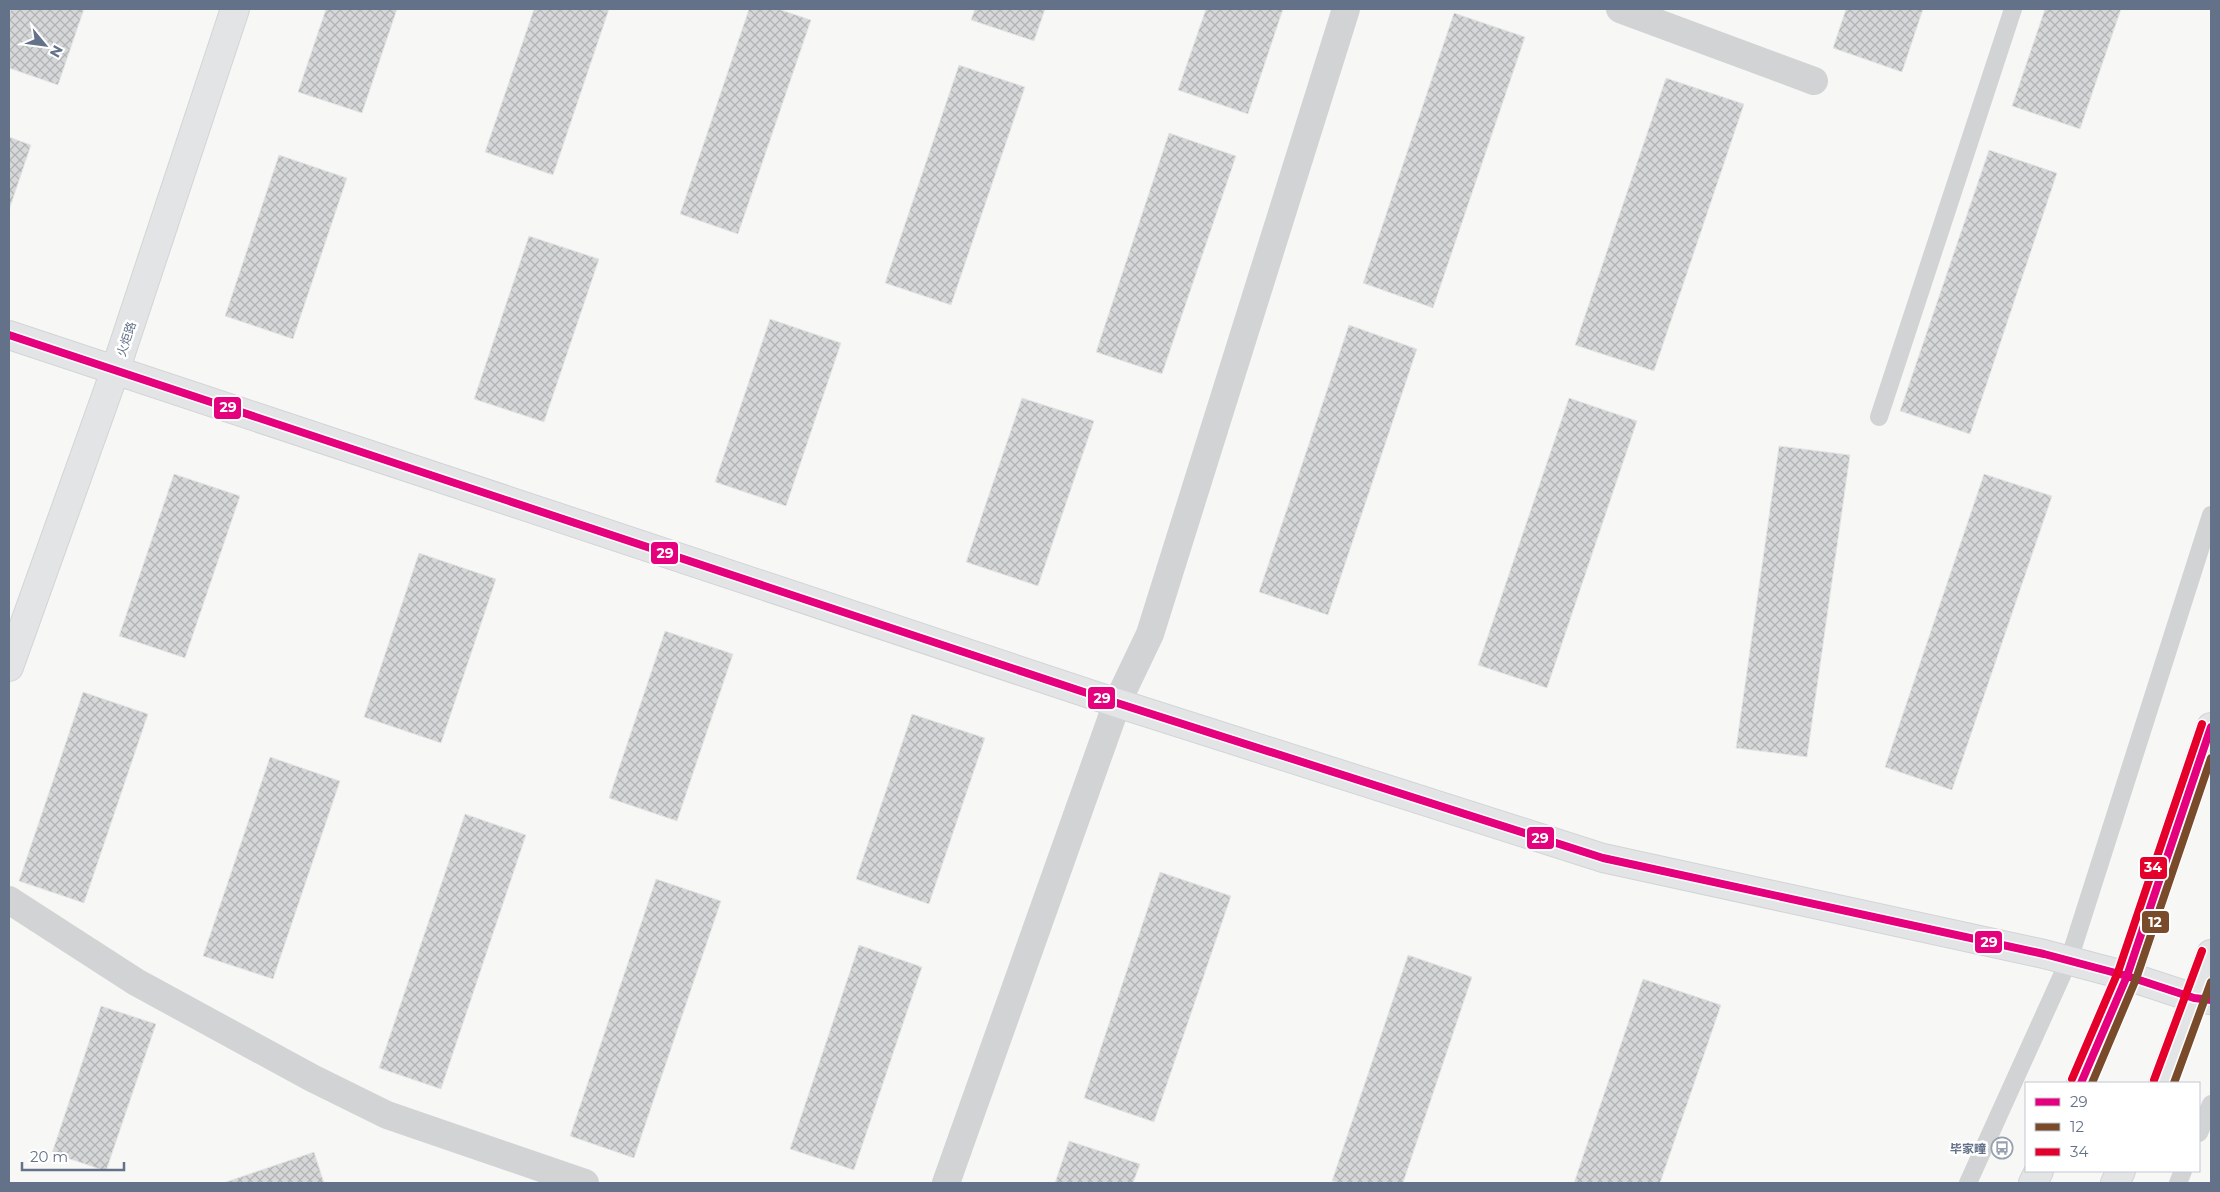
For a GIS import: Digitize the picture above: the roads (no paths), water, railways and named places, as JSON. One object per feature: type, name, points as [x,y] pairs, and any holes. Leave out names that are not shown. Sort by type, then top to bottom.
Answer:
[{"type":"street","name":"火炬路","points":[[9,667],[115,371],[235,9]]},
{"type":"street","points":[[946,1183],[1118,703],[1150,634],[1346,9]]},
{"type":"street","points":[[1620,9],[1814,81]]},
{"type":"street","points":[[9,335],[1118,703],[1603,858],[2069,960],[2203,999]]},
{"type":"street","points":[[2080,1082],[2127,976],[2211,727]]},
{"type":"street","points":[[9,900],[136,982],[312,1078],[362,1103],[387,1115],[585,1183]]},
{"type":"street","points":[[2163,1082],[2203,999],[2211,954]]},
{"type":"lane","points":[[1879,416],[2013,9]]},
{"type":"lane","points":[[1968,1183],[2069,960],[2211,515]]},
{"type":"lane","points":[[2200,1131],[2211,1104]]},
{"type":"place","name":"毕家疃","points":[[2002,1148]]}]
